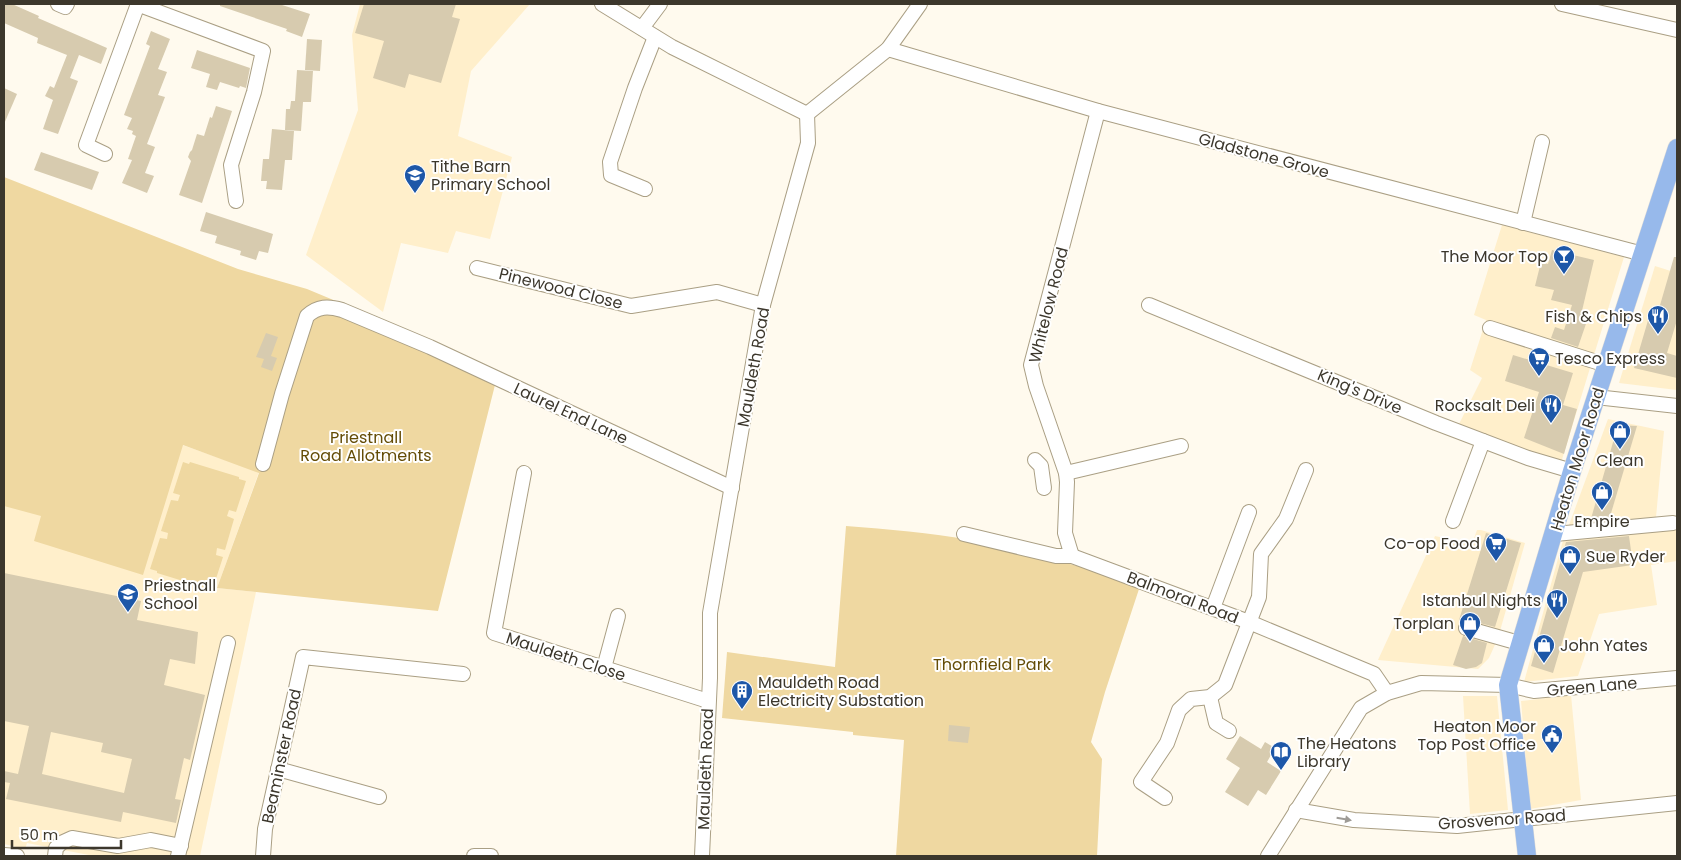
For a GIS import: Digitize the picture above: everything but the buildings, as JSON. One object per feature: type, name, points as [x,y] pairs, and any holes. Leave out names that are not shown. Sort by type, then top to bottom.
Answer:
[{"type":"main road","name":"Heaton Moor Road","points":[[1508,685],[1572,471],[1642,254],[1674,165],[1677,148]]},
{"type":"main road","points":[[1508,685],[1526,856]]},
{"type":"street","points":[[58,4],[65,7],[67,4]]},
{"type":"street","points":[[105,154],[86,145],[138,4],[263,51],[254,92],[231,165],[236,201]]},
{"type":"street","points":[[602,4],[672,47],[807,114],[888,49],[920,4]]},
{"type":"street","points":[[642,28],[660,4]]},
{"type":"street","points":[[1564,4],[1677,30]]},
{"type":"street","points":[[645,188],[611,175],[610,162],[635,88],[655,37]]},
{"type":"street","name":"Gladstone Grove","points":[[888,49],[1098,111],[1642,254]]},
{"type":"street","name":"Whitelow Road","points":[[1072,556],[1065,534],[1067,482],[1065,470],[1036,386],[1031,365],[1098,111]]},
{"type":"street","name":"Mauldeth Road","points":[[702,856],[710,678],[710,613],[763,305],[808,143],[807,114]]},
{"type":"street","points":[[1523,223],[1542,142]]},
{"type":"street","name":"Pinewood Close","points":[[477,268],[631,306],[716,292],[763,305]]},
{"type":"street","name":"King's Drive","points":[[1149,305],[1436,423],[1528,458],[1572,471]]},
{"type":"street","name":"Laurel End Lane","points":[[263,464],[282,394],[307,316],[321,308],[330,307],[342,310],[410,338],[732,488]]},
{"type":"street","name":"Heaton Moor Road","points":[[1490,328],[1606,365]]},
{"type":"street","points":[[1596,397],[1677,406]]},
{"type":"street","points":[[1453,521],[1483,441]]},
{"type":"street","points":[[1044,488],[1039,465],[1065,470],[1181,446]]},
{"type":"street","points":[[1166,798],[1141,782],[1167,743],[1179,710],[1191,699],[1210,697],[1225,685],[1259,597],[1261,554],[1286,519],[1306,470]]},
{"type":"street","name":"Mauldeth Close","points":[[524,473],[494,633],[708,701]]},
{"type":"street","points":[[1212,608],[1249,512]]},
{"type":"street","points":[[1554,534],[1673,523]]},
{"type":"street","name":"Balmoral Road","points":[[964,534],[1056,556],[1072,556],[1212,608],[1374,674],[1387,693]]},
{"type":"street","points":[[604,668],[618,616]]},
{"type":"street","points":[[1466,628],[1519,643]]},
{"type":"street","points":[[54,856],[56,848],[61,843],[72,838],[113,846],[129,846],[151,840],[180,851],[228,643]]},
{"type":"street","name":"Beaminster Road","points":[[263,856],[265,829],[303,657],[463,674]]},
{"type":"street","name":"Green Lane","points":[[1268,856],[1361,708],[1387,693],[1421,683],[1508,685],[1534,691],[1677,678]]},
{"type":"street","points":[[1210,697],[1216,723],[1229,731]]},
{"type":"street","points":[[278,769],[379,797]]},
{"type":"street","name":"Grosvenor Road","points":[[1296,810],[1354,820],[1457,826],[1677,803]]},
{"type":"street","points":[[4,855],[17,856]]},
{"type":"street","points":[[474,856],[491,856]]},
{"type":"shaded area","name":"Tithe Barn Primary School","points":[[360,4],[530,4],[471,71],[458,136],[512,157],[490,239],[456,231],[448,253],[401,243],[383,312],[306,255],[358,110],[352,35]]},
{"type":"shaded area","points":[[1502,225],[1624,257],[1560,466],[1457,428],[1482,378],[1470,370],[1486,320],[1474,315]]},
{"type":"shaded area","points":[[1655,266],[1677,273],[1677,390],[1619,383]]},
{"type":"shaded area","name":"Priestnall School","points":[[4,382],[259,472],[217,588],[256,592],[200,856],[94,856],[27,843],[25,849],[4,844]]},
{"type":"shaded area","points":[[1608,419],[1664,431],[1655,528],[1677,529],[1677,561],[1651,565],[1657,605],[1599,614],[1578,676],[1524,682],[1562,544]]},
{"type":"shaded area","points":[[1477,530],[1525,543],[1498,638],[1489,658],[1478,669],[1378,660],[1435,536],[1472,544]]},
{"type":"shaded area","points":[[1571,695],[1581,800],[1530,809],[1521,701]]},
{"type":"shaded area","points":[[1463,696],[1497,696],[1508,810],[1470,814]]},
{"type":"green space","name":"Priestnall Road Allotments","points":[[4,177],[238,269],[307,289],[403,329],[399,340],[495,385],[438,611],[217,588],[259,473],[183,445],[143,575],[34,541],[41,516],[4,506]]},
{"type":"green space","points":[[183,462],[189,464],[190,462],[239,477],[239,479],[246,481],[236,512],[229,510],[227,516],[234,519],[225,550],[217,548],[216,555],[223,557],[213,588],[207,586],[206,588],[157,573],[157,571],[150,569],[160,538],[167,539],[168,533],[161,531],[171,500],[178,501],[180,495],[173,493]]},
{"type":"green space","name":"Thornfield Park","points":[[846,526],[909,531],[971,540],[1056,560],[1140,586],[1105,692],[1091,742],[1102,759],[1097,856],[896,856],[904,740],[853,735],[853,732],[722,718],[727,652],[835,667]]},
{"type":"place","name":"Tithe Barn Primary School","points":[[415,194]]},
{"type":"place","name":"The Moor Top","points":[[1564,275]]},
{"type":"place","name":"Fish & Chips","points":[[1658,335]]},
{"type":"place","name":"Tesco Express","points":[[1539,377]]},
{"type":"place","name":"Rocksalt Deli","points":[[1551,424]]},
{"type":"place","name":"Clean","points":[[1620,450]]},
{"type":"place","name":"Empire","points":[[1602,511]]},
{"type":"place","name":"Co-op Food","points":[[1496,562]]},
{"type":"place","name":"Sue Ryder","points":[[1570,575]]},
{"type":"place","name":"Priestnall School","points":[[128,613]]},
{"type":"place","name":"Istanbul Nights","points":[[1557,619]]},
{"type":"place","name":"Torplan","points":[[1470,642]]},
{"type":"place","name":"John Yates","points":[[1544,664]]},
{"type":"place","name":"Mauldeth Road Electricity Substation","points":[[742,710]]},
{"type":"place","name":"Heaton Moor Top Post Office","points":[[1552,754]]},
{"type":"place","name":"The Heatons Library","points":[[1281,771]]}]
